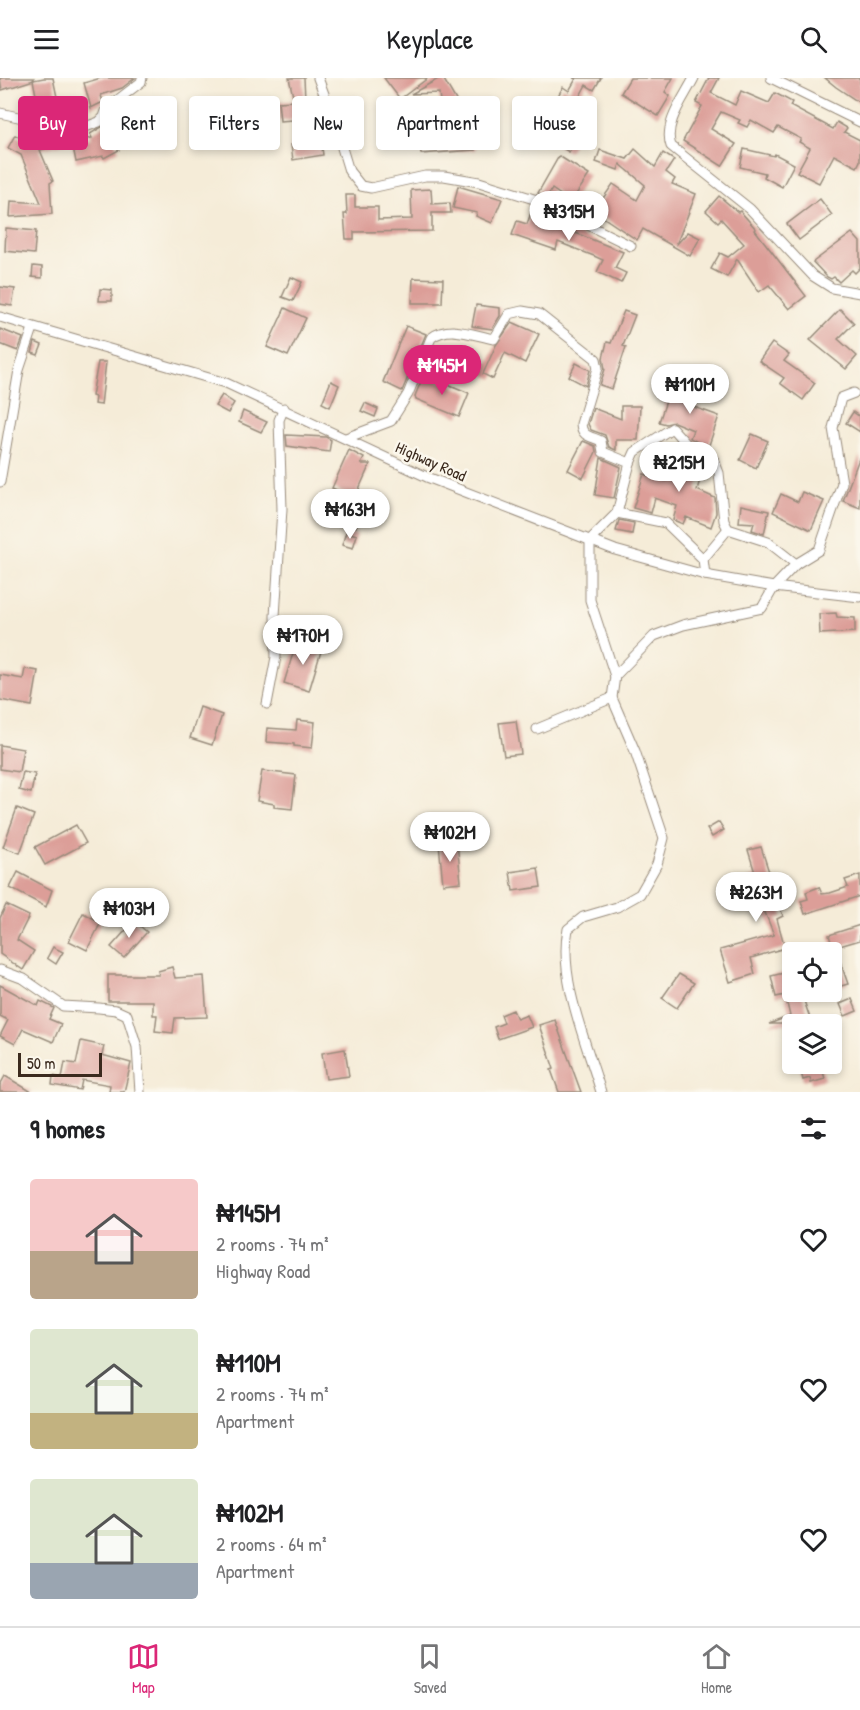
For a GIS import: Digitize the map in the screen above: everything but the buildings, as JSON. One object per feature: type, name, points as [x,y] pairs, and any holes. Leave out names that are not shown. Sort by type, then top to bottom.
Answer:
[{"type":"street","points":[[0,113],[77,130],[99,122],[105,117],[107,108],[141,82],[142,78]]},
{"type":"street","points":[[318,78],[349,171],[361,186],[371,188],[425,176],[444,176],[479,182],[537,200],[631,246]]},
{"type":"street","points":[[694,78],[670,127],[668,136],[671,146],[750,209],[813,276],[832,288],[860,293]]},
{"type":"street","points":[[771,78],[860,122]]},
{"type":"street","points":[[346,438],[391,421],[408,394],[431,338],[447,330],[494,339],[510,314],[522,311],[539,314],[596,359],[598,368],[581,424],[582,430],[585,435],[601,441],[603,452],[630,463]]},
{"type":"street","name":"Highway Road","points":[[0,317],[226,383],[284,408],[427,477],[590,540],[705,575],[774,587],[860,597]]},
{"type":"street","points":[[0,482],[19,370],[33,328]]},
{"type":"street","points":[[615,676],[654,636],[683,625],[762,608],[774,587],[796,564],[819,550],[842,483],[833,428],[836,409],[841,398],[854,393]]},
{"type":"street","points":[[267,704],[276,657],[275,616],[282,509],[279,420],[284,408]]},
{"type":"street","points":[[601,1092],[572,993],[564,948],[568,929],[583,917],[617,907],[640,894],[657,864],[664,838],[635,751],[612,698],[615,676],[590,600],[590,540],[617,513],[634,452],[672,428],[688,446],[714,460],[719,473],[724,521],[728,529],[768,542],[796,564]]},
{"type":"street","points":[[617,513],[666,523],[703,560],[705,575]]},
{"type":"street","points":[[703,560],[728,529]]},
{"type":"street","points":[[537,729],[612,698]]},
{"type":"street","points":[[0,970],[24,980],[63,1006],[99,1008],[126,1015],[137,1047],[140,1092]]}]
